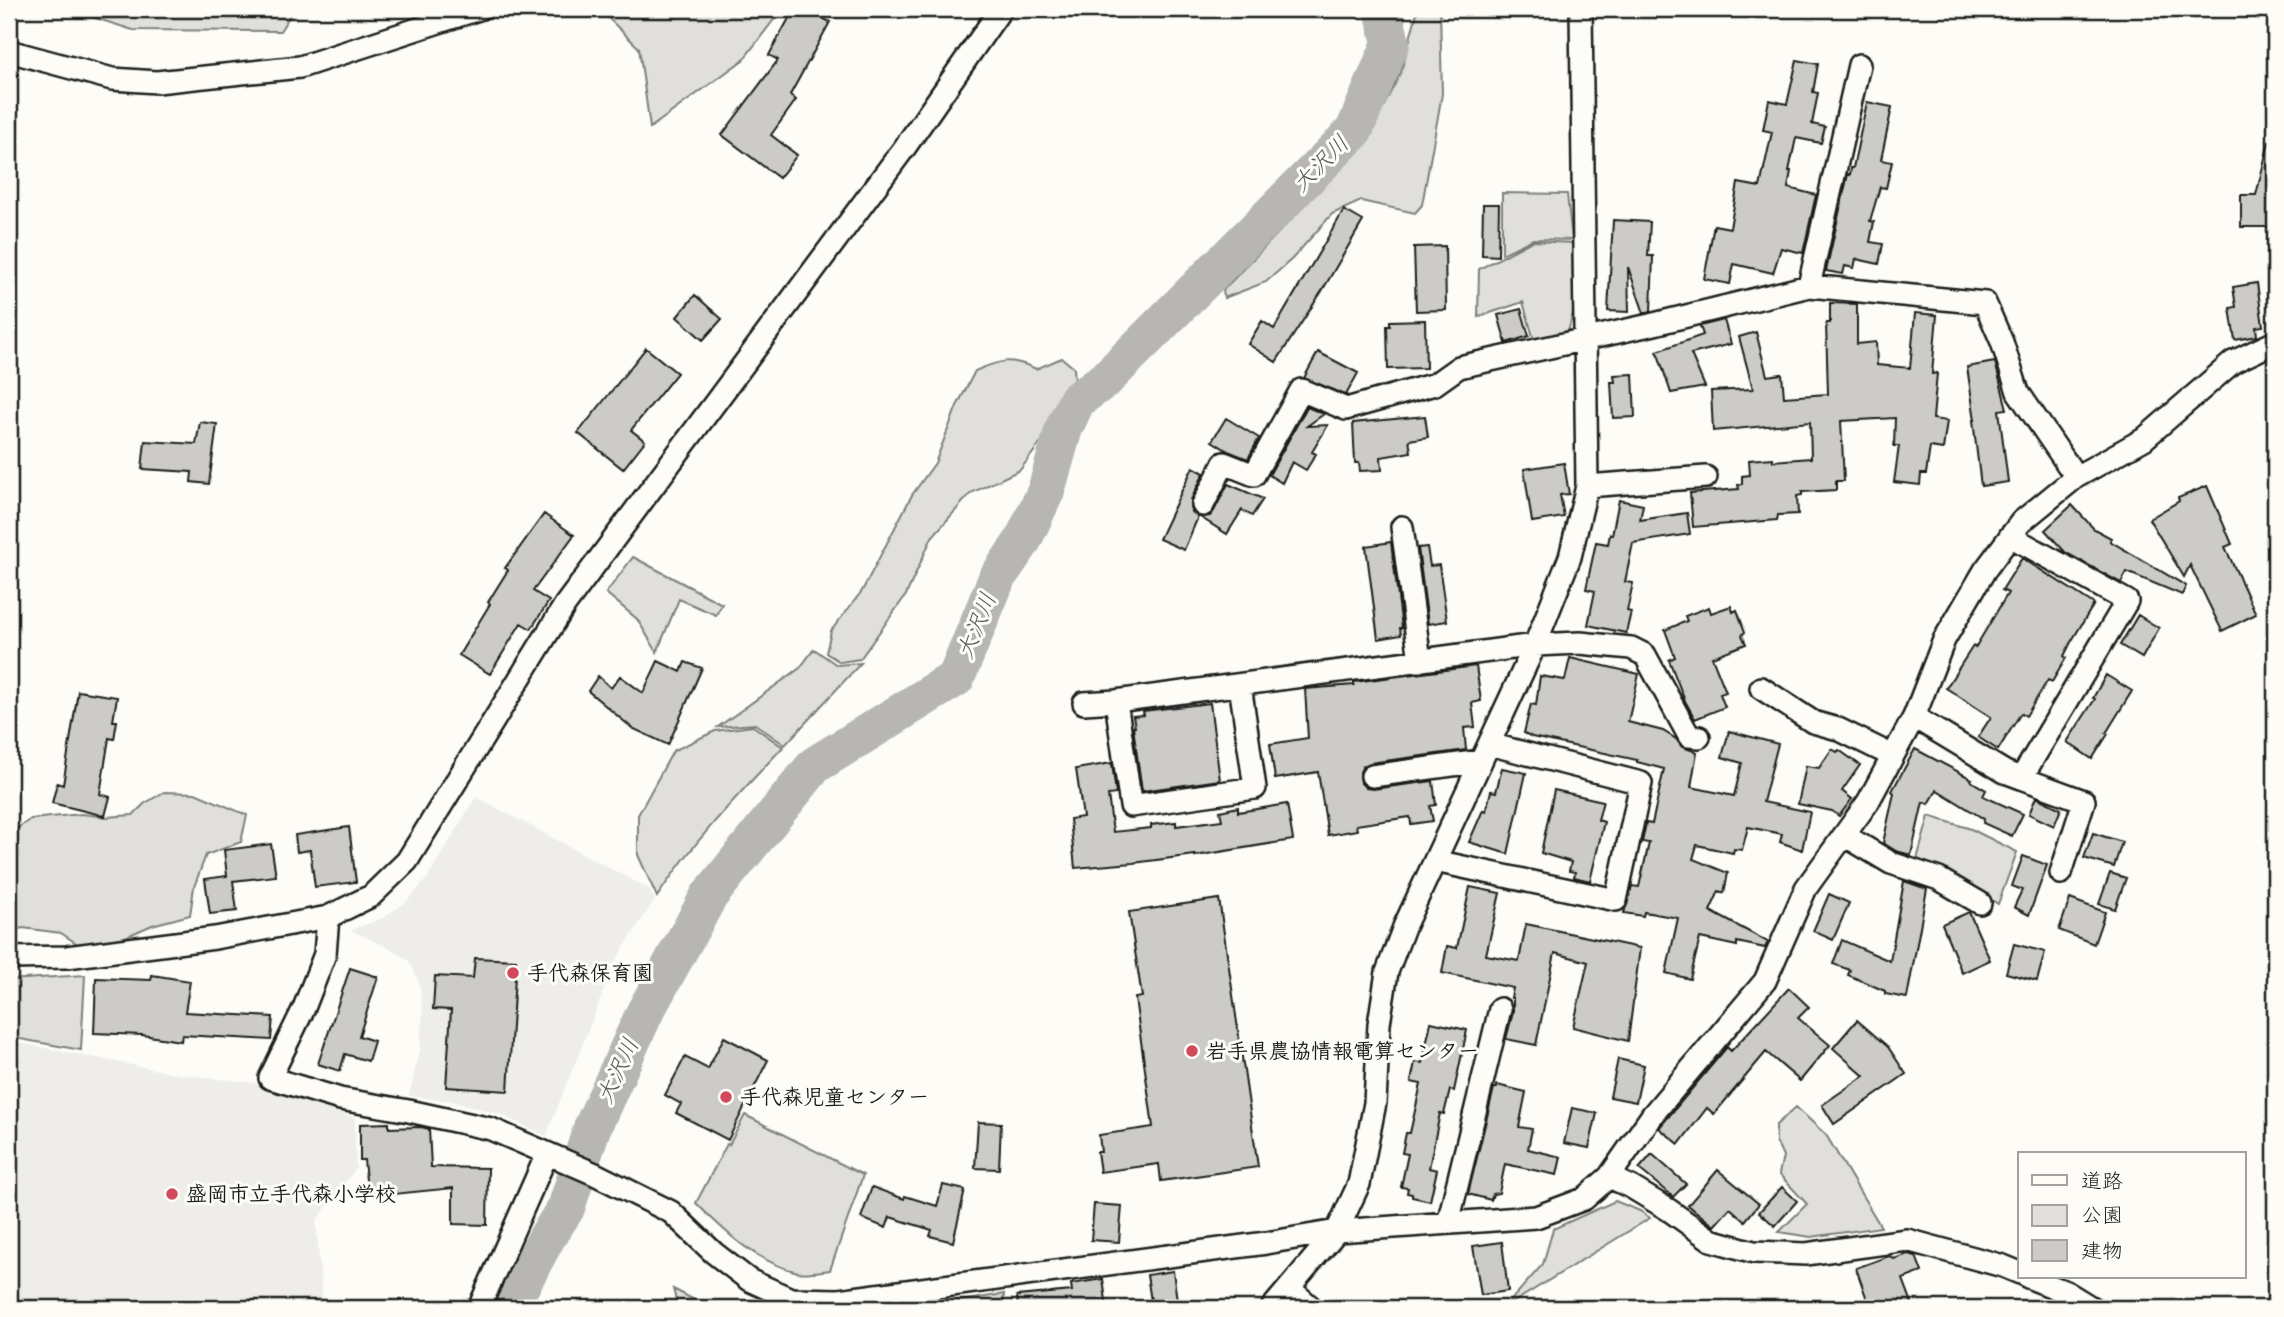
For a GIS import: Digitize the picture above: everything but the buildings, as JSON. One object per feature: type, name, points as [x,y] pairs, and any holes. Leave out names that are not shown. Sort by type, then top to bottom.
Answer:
[{"type":"street","points":[[9,51],[112,79],[157,82],[300,67],[479,9]]},
{"type":"street","points":[[9,958],[67,957],[215,938],[328,917],[371,896],[407,860],[565,605],[905,147],[1001,9]]},
{"type":"street","points":[[1272,1308],[1337,1231],[1359,1184],[1375,1103],[1379,1024],[1387,972],[1404,927],[1535,645],[1570,557],[1587,486],[1581,9]]},
{"type":"street","points":[[1810,286],[1859,65]]},
{"type":"street","points":[[1203,505],[1224,463],[1254,475],[1301,390],[1346,409],[1435,384],[1459,367],[1586,340],[1810,286],[1985,303],[2002,342],[2018,392],[2076,477]]},
{"type":"street","points":[[328,917],[325,954],[304,1008],[270,1078],[340,1099],[491,1129],[595,1174],[671,1212],[714,1253],[748,1280],[791,1299],[838,1300],[1266,1243],[1337,1231],[1536,1217],[1584,1199],[1609,1177],[1653,1114],[1765,981],[1806,888],[1868,802],[1914,717],[1944,640],[1985,570],[2021,522],[2076,477],[2144,439],[2233,362],[2275,342]]},
{"type":"street","points":[[1587,486],[1706,477]]},
{"type":"street","points":[[1402,527],[1420,661]]},
{"type":"street","points":[[2010,536],[2127,601],[2022,777]]},
{"type":"street","points":[[1084,703],[1535,645],[1580,643],[1631,648],[1645,655],[1689,736],[1699,737]]},
{"type":"street","points":[[1116,701],[1131,806],[1255,788],[1240,685]]},
{"type":"street","points":[[1761,688],[1812,722],[1838,729],[1893,756]]},
{"type":"street","points":[[1914,717],[2005,772],[2084,801],[2060,873]]},
{"type":"street","points":[[1372,776],[1485,753],[1641,783],[1616,901],[1435,861]]},
{"type":"street","points":[[1844,835],[1891,863],[1938,878],[1980,903]]},
{"type":"street","points":[[1448,1223],[1500,1009]]},
{"type":"street","points":[[479,1308],[552,1156]]},
{"type":"street","points":[[1609,1177],[1669,1210],[1712,1240],[1754,1252],[1806,1254],[1907,1240],[2018,1272]]},
{"type":"street","points":[[2031,1278],[2066,1292],[2092,1308]]},
{"type":"street","points":[[1289,1288],[1312,1308]]},
{"type":"shaded area","name":"手代森保育園","points":[[476,797],[649,889],[655,899],[616,960],[546,1136],[499,1114],[452,1101],[409,1096],[420,1050],[423,1011],[419,983],[410,962],[395,951],[351,930],[383,918],[406,902],[426,880]]},
{"type":"shaded area","name":"盛岡市立手代森小学校","points":[[9,1041],[178,1074],[254,1083],[355,1118],[356,1168],[316,1221],[323,1308],[9,1308]]},
{"type":"green space","points":[[81,9],[294,9],[280,31],[133,30],[79,13]]},
{"type":"green space","points":[[599,9],[782,9],[743,60],[650,128],[639,48]]},
{"type":"green space","points":[[1418,9],[1440,9],[1442,94],[1422,205],[1415,213],[1361,201],[1332,214],[1292,259],[1266,282],[1224,298],[1223,290],[1366,142],[1401,72]]},
{"type":"green space","points":[[1502,193],[1567,194],[1572,240],[1533,239],[1502,254]]},
{"type":"green space","points":[[1532,241],[1573,243],[1575,305],[1567,336],[1534,340],[1523,302],[1478,317],[1479,269]]},
{"type":"green space","points":[[1062,358],[1074,368],[1075,383],[1051,429],[1020,470],[971,493],[932,537],[906,595],[860,659],[840,662],[826,653],[831,631],[862,591],[912,495],[935,463],[957,406],[975,371],[1006,361],[1036,369]]},
{"type":"green space","points":[[633,557],[722,604],[716,615],[679,599],[657,652],[637,619],[606,593]]},
{"type":"green space","points":[[814,649],[837,665],[861,663],[785,745],[755,724],[718,727],[800,668]]},
{"type":"green space","points":[[753,726],[783,747],[701,838],[657,897],[638,855],[638,815],[673,751],[715,731]]},
{"type":"green space","points":[[164,792],[195,793],[247,815],[241,842],[206,855],[194,887],[190,915],[152,925],[114,942],[82,947],[61,933],[23,928],[9,931],[9,834],[31,819],[82,814],[106,817],[133,815],[144,804]]},
{"type":"green space","points":[[1929,816],[1971,829],[2017,852],[1998,904],[1946,872],[1916,863]]},
{"type":"green space","points":[[85,975],[81,1050],[9,1037],[9,980]]},
{"type":"green space","points":[[1796,1107],[1826,1135],[1881,1227],[1811,1237],[1779,1232],[1807,1204],[1779,1174],[1783,1156],[1776,1141],[1776,1125]]},
{"type":"green space","points":[[745,1115],[863,1175],[830,1270],[802,1273],[768,1261],[742,1245],[696,1203]]},
{"type":"green space","points":[[1615,1201],[1650,1218],[1504,1308],[1543,1264],[1553,1229]]},
{"type":"green space","points":[[673,1289],[710,1308],[678,1308]]},
{"type":"green space","points":[[1004,1294],[1003,1308],[918,1308]]},
{"type":"waterway","name":"大沢川","points":[[509,1308],[547,1237],[566,1208],[592,1128],[645,1012],[709,896],[815,765],[956,678],[997,578],[1022,542],[1046,491],[1064,428],[1077,400],[1106,379],[1354,131],[1391,43],[1383,9]]},
{"type":"place","name":"手代森保育園","points":[[513,973]]},
{"type":"place","name":"岩手県農協情報電算センター","points":[[1192,1051]]},
{"type":"place","name":"手代森児童センター","points":[[726,1097]]},
{"type":"place","name":"盛岡市立手代森小学校","points":[[172,1194]]}]
